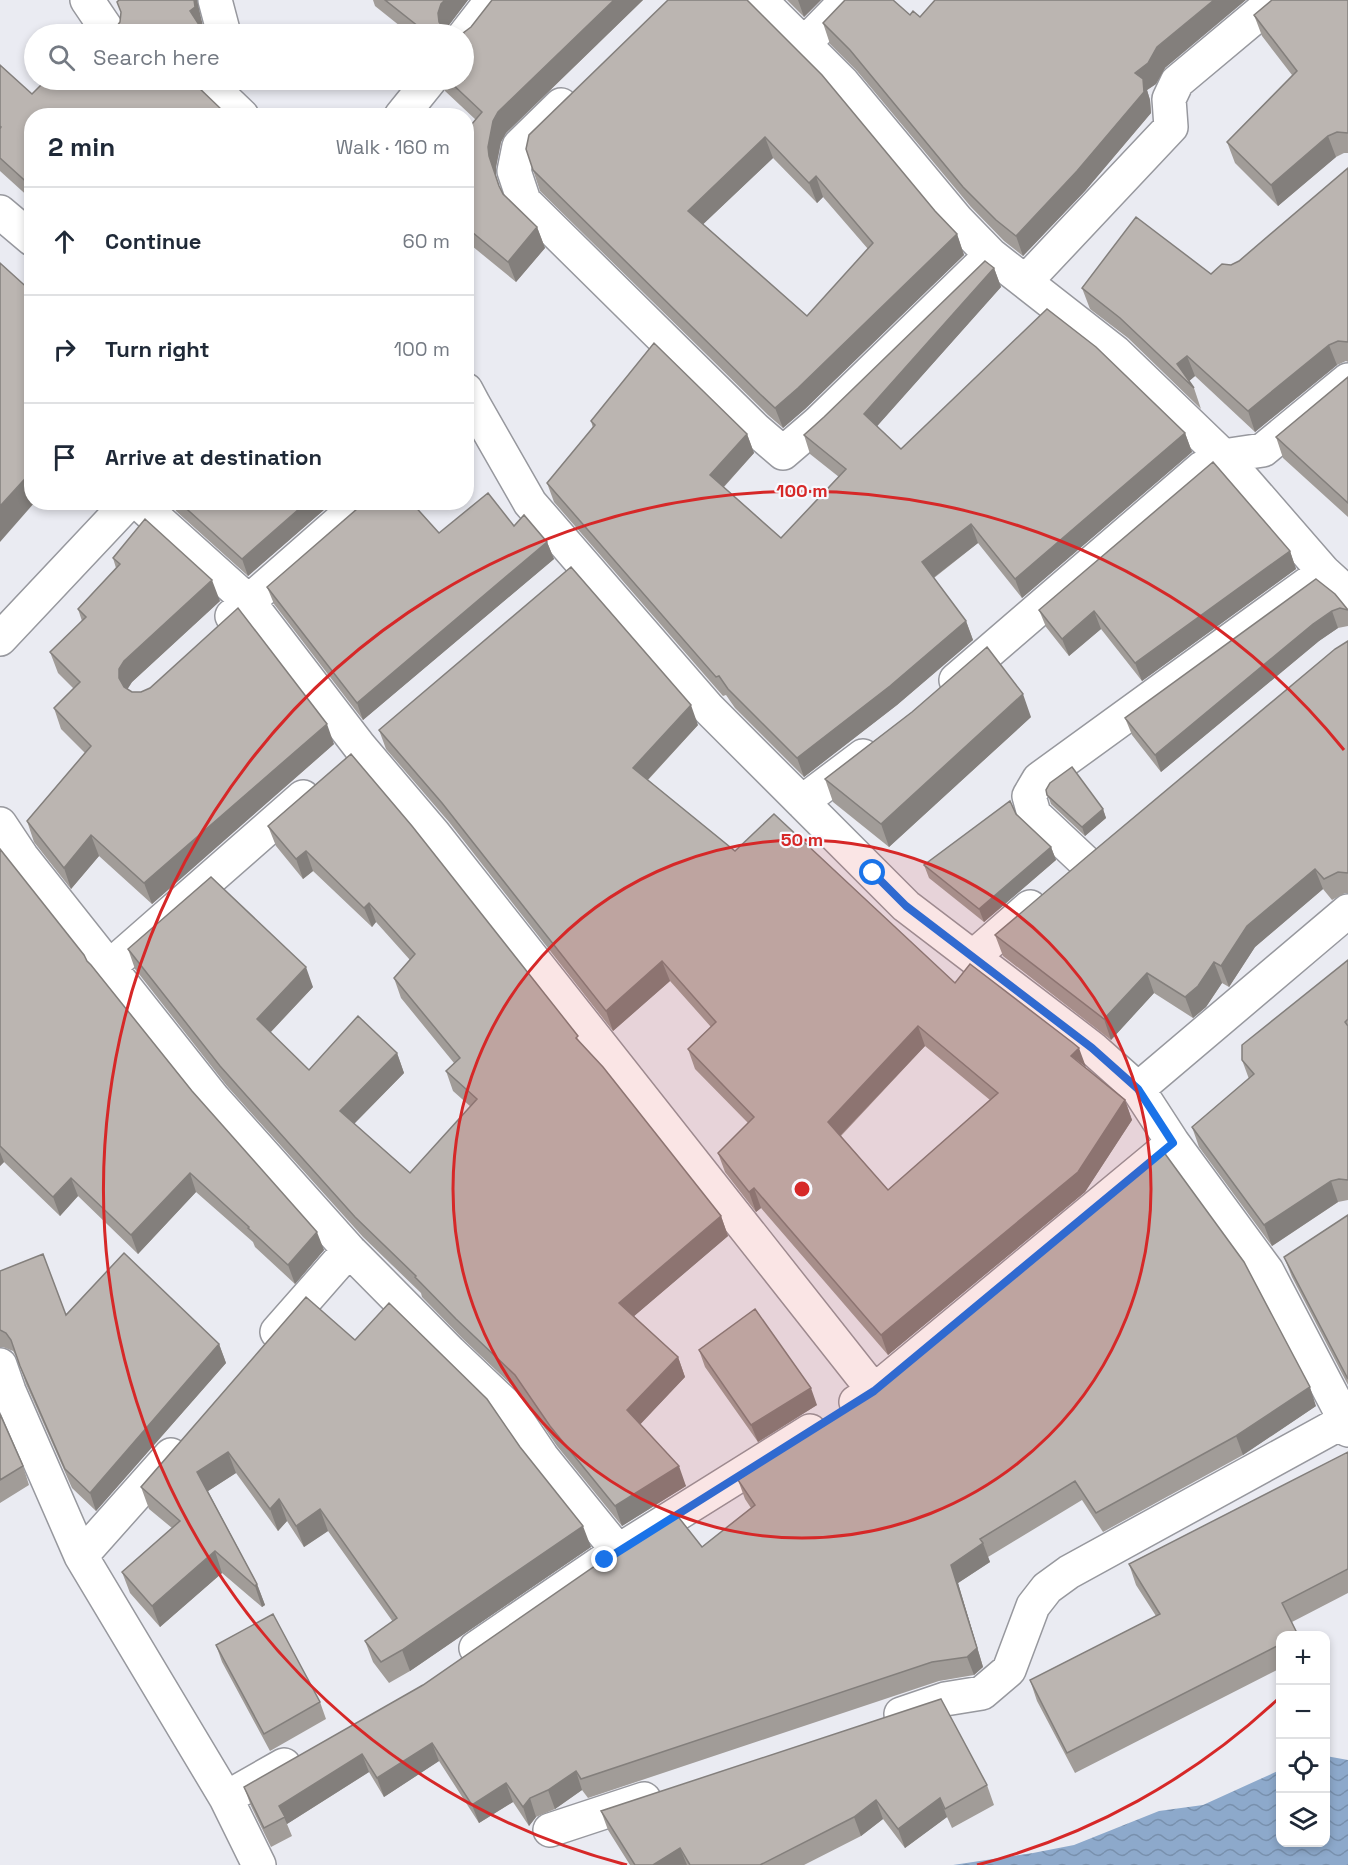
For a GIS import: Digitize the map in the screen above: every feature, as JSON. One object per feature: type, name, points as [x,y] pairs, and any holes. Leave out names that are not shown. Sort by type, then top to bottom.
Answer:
[{"type":"street","points":[[87,0],[103,24]]},
{"type":"street","points":[[215,0],[221,24]]},
{"type":"street","points":[[473,24],[492,0]]},
{"type":"street","points":[[760,0],[843,83],[957,220],[991,255],[1115,352],[1222,456],[1324,572],[1348,594]]},
{"type":"street","points":[[804,44],[847,0]]},
{"type":"street","points":[[1026,281],[1171,127],[1169,99],[1177,82],[1275,0]]},
{"type":"street","points":[[586,81],[519,146],[513,171],[524,201],[739,414],[783,453],[818,423],[991,255]]},
{"type":"street","points":[[216,90],[234,108]]},
{"type":"street","points":[[407,108],[422,90]]},
{"type":"street","points":[[0,212],[24,232]]},
{"type":"street","points":[[936,697],[1202,468],[1222,456],[1263,450],[1348,380]]},
{"type":"street","points":[[474,410],[530,503],[709,710],[906,906],[1092,1048],[1138,1089],[1173,1143],[1267,1271],[1347,1423],[1069,1572],[1047,1588],[1033,1606],[1009,1670],[982,1693],[945,1699],[875,1723]]},
{"type":"street","points":[[0,639],[121,510]]},
{"type":"street","points":[[147,510],[248,601],[360,747],[434,834],[874,1391]]},
{"type":"street","points":[[214,632],[353,510]]},
{"type":"street","points":[[554,583],[580,561]]},
{"type":"street","points":[[973,957],[1093,854],[1034,814],[1029,796],[1039,779],[1324,572]]},
{"type":"street","points":[[108,968],[386,724]]},
{"type":"street","points":[[802,802],[882,741]]},
{"type":"street","points":[[0,824],[22,857],[108,968],[213,1098],[349,1250],[509,1408],[542,1457],[618,1551]]},
{"type":"street","points":[[1138,1089],[1348,911]]},
{"type":"street","points":[[448,1668],[618,1551],[874,1391],[1173,1143]]},
{"type":"street","points":[[258,1355],[349,1250]]},
{"type":"street","points":[[1267,1271],[1294,1254]]},
{"type":"street","points":[[0,1365],[9,1391],[81,1556],[226,1798],[259,1865]]},
{"type":"street","points":[[81,1556],[189,1434]]},
{"type":"street","points":[[226,1798],[308,1751]]},
{"type":"street","points":[[550,1830],[674,1790]]},
{"type":"water","points":[[1330,1757],[1348,1760],[1348,1865],[953,1865],[1074,1845],[1159,1811],[1203,1805],[1276,1772],[1276,1847],[1330,1847]]},
{"type":"building","points":[[119,0],[194,0],[195,7],[190,11],[198,24],[118,24],[121,12],[117,2]]},
{"type":"building","points":[[385,0],[445,0],[438,13],[440,24],[415,24]]},
{"type":"building","points":[[492,0],[614,0],[498,112],[493,121],[488,147],[499,186],[503,194],[537,227],[508,262],[474,234],[474,122],[482,112],[459,90],[474,90],[473,24]]},
{"type":"building","points":[[668,0],[747,0],[822,75],[935,211],[957,234],[775,408],[533,170],[526,149],[529,135]],"holes":[[[765,137],[809,183],[816,176],[873,243],[807,316],[688,211]]]},
{"type":"building","points":[[845,0],[893,0],[910,15],[913,11],[920,17],[935,0],[1214,0],[1157,47],[1148,63],[1135,73],[1143,79],[1144,92],[1077,171],[1016,236],[996,220],[963,187],[850,50],[823,23]]},
{"type":"building","points":[[1272,0],[1348,0],[1348,133],[1337,132],[1328,136],[1271,185],[1227,142],[1297,71],[1254,15]]},
{"type":"building","points":[[0,65],[24,87],[24,90],[32,94],[36,90],[201,90],[220,108],[24,108],[24,180],[0,158]]},
{"type":"building","points":[[1348,168],[1348,342],[1338,341],[1329,345],[1248,411],[1187,356],[1177,364],[1194,388],[1120,318],[1082,288],[1136,217],[1211,274],[1222,264],[1231,265],[1239,261]]},
{"type":"building","points":[[985,261],[994,268],[864,414],[901,449],[1047,309],[1096,347],[1185,433],[1015,579],[971,524],[922,562],[966,621],[890,686],[797,758],[728,689],[719,676],[716,677],[547,483],[595,425],[591,421],[654,343],[747,434],[710,475],[781,538],[846,469],[804,435]]},
{"type":"building","points":[[0,263],[24,285],[24,480],[0,506]]},
{"type":"building","points":[[1348,377],[1348,503],[1276,437]]},
{"type":"building","points":[[1213,462],[1290,551],[1135,663],[1094,611],[1062,639],[1039,610]]},
{"type":"building","points":[[488,493],[514,526],[524,515],[547,542],[357,703],[267,587],[356,510],[418,510],[439,533],[467,510],[474,510],[474,504]]},
{"type":"building","points":[[188,510],[298,510],[242,559]]},
{"type":"building","points":[[145,519],[212,580],[124,661],[119,669],[119,678],[124,687],[132,692],[141,692],[150,688],[238,608],[327,724],[144,883],[91,835],[64,868],[27,821],[91,746],[54,708],[80,682],[50,652],[86,617],[78,609],[120,564],[113,558]]},
{"type":"building","points":[[571,567],[691,705],[633,768],[735,851],[774,814],[955,983],[970,964],[1079,1048],[1071,1056],[1125,1100],[1078,1172],[881,1335],[754,1188],[749,1192],[718,1153],[754,1117],[688,1049],[716,1022],[662,961],[606,1011],[442,803],[379,730]],"holes":[[[918,1026],[998,1093],[888,1190],[828,1122]]]},
{"type":"building","points":[[1316,579],[1335,594],[1348,610],[1340,608],[1332,611],[1313,624],[1155,755],[1125,718]]},
{"type":"building","points":[[1348,641],[1348,873],[1338,872],[1324,879],[1315,869],[1247,926],[1221,966],[1214,962],[1198,986],[1185,997],[1147,973],[1104,1019],[995,935],[1335,649]]},
{"type":"building","points":[[987,647],[1023,694],[881,824],[825,779],[912,712]]},
{"type":"building","points":[[351,754],[412,826],[578,1036],[576,1038],[603,1067],[721,1216],[619,1303],[678,1357],[627,1410],[679,1466],[615,1506],[550,1426],[515,1375],[355,1217],[220,1066],[128,949],[211,877],[306,967],[257,1019],[309,1070],[358,1016],[397,1053],[340,1111],[410,1173],[477,1099],[446,1071],[460,1058],[394,978],[415,954],[369,903],[364,908],[306,851],[296,859],[268,826]]},
{"type":"building","points":[[1072,767],[1103,809],[1082,827],[1047,795],[1046,790],[1050,783]]},
{"type":"building","points":[[1010,801],[1016,814],[1051,847],[979,909],[924,865]]},
{"type":"building","points":[[0,849],[192,1091],[317,1232],[288,1265],[190,1173],[131,1235],[71,1178],[53,1197],[0,1146]]},
{"type":"building","points":[[1348,960],[1348,1019],[1345,1022],[1348,1026],[1348,1180],[1331,1181],[1264,1225],[1192,1127],[1254,1074],[1242,1060],[1242,1045]]},
{"type":"building","points":[[1163,1151],[1244,1262],[1310,1387],[1236,1436],[1096,1513],[1075,1481],[980,1539],[983,1543],[951,1565],[977,1648],[967,1657],[932,1662],[581,1779],[576,1771],[548,1790],[530,1798],[523,1807],[506,1783],[472,1805],[432,1743],[377,1778],[362,1754],[279,1806],[285,1817],[264,1828],[244,1787],[423,1685],[621,1548],[676,1514],[702,1547],[755,1505],[738,1480],[774,1456],[772,1454],[879,1387]]},
{"type":"building","points":[[1348,1215],[1348,1379],[1284,1257]]},
{"type":"building","points":[[124,1253],[219,1344],[90,1493],[65,1469],[11,1340],[6,1333],[0,1330],[0,1271],[43,1254],[66,1315]]},
{"type":"building","points":[[306,1297],[355,1340],[389,1303],[487,1399],[520,1447],[583,1526],[381,1662],[365,1641],[397,1618],[320,1509],[296,1526],[279,1499],[270,1509],[228,1452],[197,1472],[257,1584],[255,1586],[215,1551],[152,1606],[122,1572],[180,1521],[141,1487]]},
{"type":"building","points":[[755,1309],[811,1388],[751,1425],[699,1350]]},
{"type":"building","points":[[0,1414],[23,1466],[0,1480]]},
{"type":"building","points":[[1348,1452],[1348,1569],[1282,1603],[1296,1631],[1276,1631],[1276,1647],[1067,1753],[1030,1680],[1160,1614],[1129,1564]]},
{"type":"building","points":[[273,1614],[320,1702],[264,1734],[216,1645]]},
{"type":"building","points":[[941,1699],[987,1785],[945,1809],[940,1798],[898,1829],[876,1800],[854,1817],[760,1865],[690,1865],[680,1848],[653,1865],[635,1865],[601,1811]]},
{"type":"route","points":[[605,1560],[874,1391],[1173,1143],[1138,1089],[1092,1048],[906,906],[873,873]]}]
